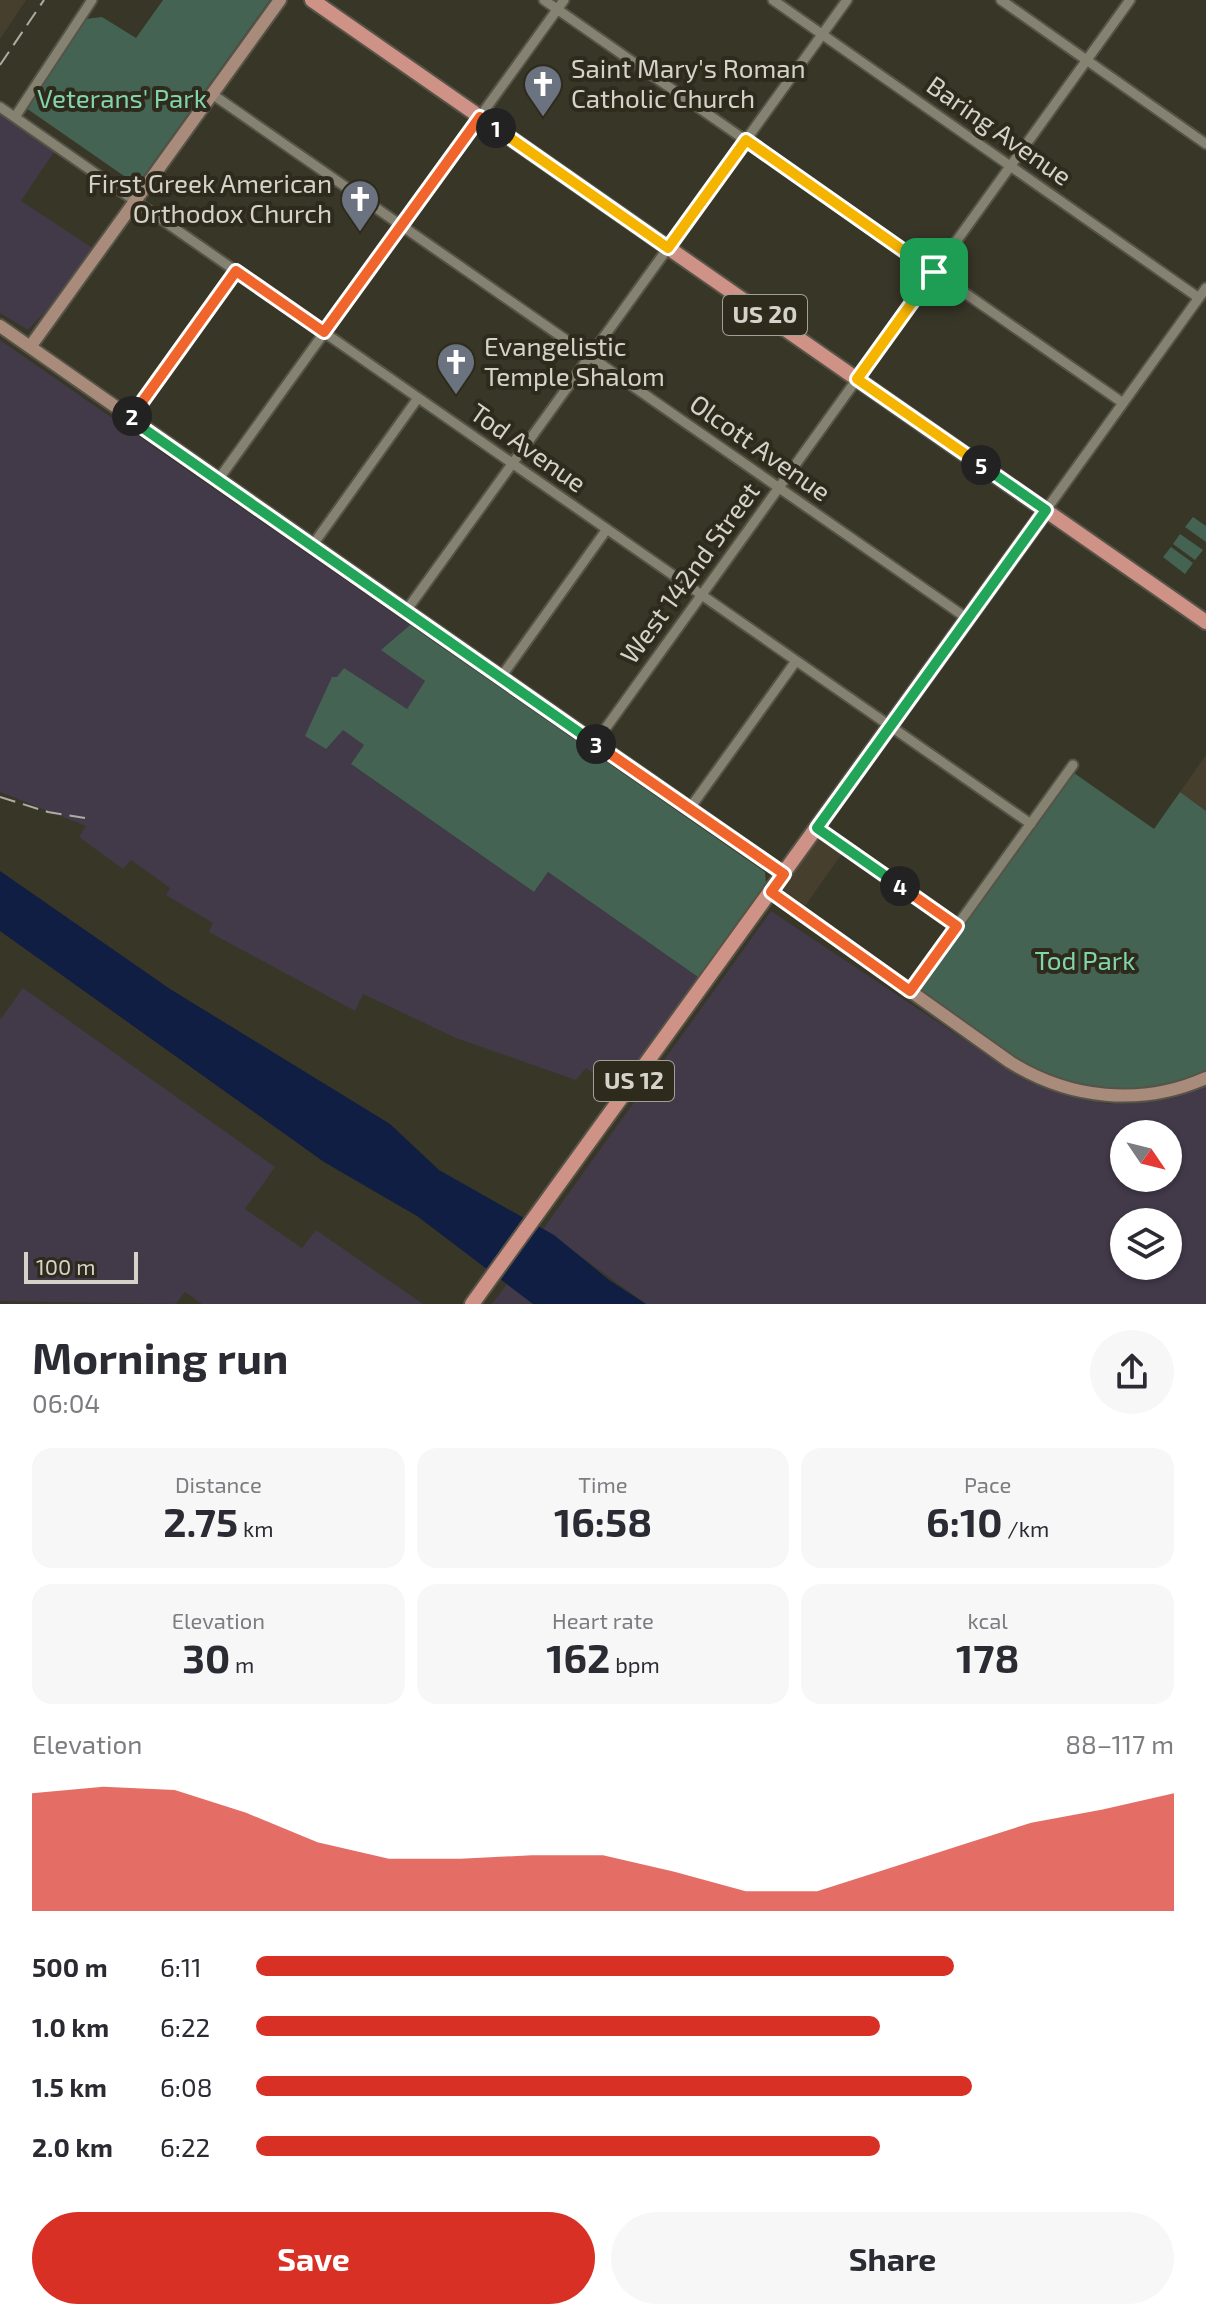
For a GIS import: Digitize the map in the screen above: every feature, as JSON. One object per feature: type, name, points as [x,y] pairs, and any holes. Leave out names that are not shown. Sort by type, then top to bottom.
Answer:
[{"type":"main road","name":"US 20","points":[[312,0],[1046,510]]},
{"type":"main road","name":"US 12","points":[[472,1304],[1046,510]]},
{"type":"main road","points":[[1046,510],[1206,622]]},
{"type":"street","points":[[15,117],[92,0]]},
{"type":"street","points":[[30,347],[280,0]]},
{"type":"street","points":[[544,0],[1123,403]]},
{"type":"street","points":[[218,480],[564,0]]},
{"type":"street","name":"Baring Avenue","points":[[773,0],[1199,298]]},
{"type":"street","points":[[406,611],[847,0]]},
{"type":"street","points":[[1001,0],[1206,144]]},
{"type":"street","name":"West 142nd Street","points":[[595,743],[1130,0]]},
{"type":"street","name":"Olcott Avenue","points":[[212,94],[968,619]]},
{"type":"street","name":"Tod Avenue","points":[[0,107],[1031,824]]},
{"type":"street","points":[[130,419],[236,271]]},
{"type":"street","points":[[1046,510],[1206,288]]},
{"type":"street","points":[[0,326],[784,874]]},
{"type":"street","points":[[312,546],[418,398]]},
{"type":"street","points":[[501,677],[607,529]]},
{"type":"street","points":[[690,808],[796,661]]},
{"type":"street","points":[[910,991],[1073,765]]},
{"type":"street","points":[[817,828],[957,926]]},
{"type":"street","points":[[771,892],[1010,1062],[1060,1086],[1102,1095],[1133,1096],[1164,1092],[1206,1078]]},
{"type":"shaded area","points":[[0,0],[26,0],[0,39]]},
{"type":"shaded area","points":[[0,115],[54,152],[21,201],[94,249],[61,295],[28,330],[0,313]]},
{"type":"shaded area","points":[[0,340],[410,625],[382,650],[425,681],[407,709],[343,729],[364,745],[352,765],[534,892],[548,872],[698,977],[616,1091],[586,1068],[576,1080],[456,1038],[363,994],[355,1011],[209,932],[213,923],[166,895],[170,888],[131,860],[123,869],[79,837],[86,826],[0,792]]},
{"type":"shaded area","points":[[1206,755],[1206,811],[1180,792]]},
{"type":"shaded area","points":[[821,835],[843,852],[805,906],[782,889]]},
{"type":"shaded area","points":[[771,911],[1025,1080],[1068,1096],[1108,1104],[1175,1098],[1206,1084],[1206,1304],[646,1304],[543,1229]]},
{"type":"shaded area","points":[[23,988],[275,1167],[245,1209],[302,1248],[316,1230],[423,1304],[202,1304],[185,1292],[176,1304],[0,1301],[0,1020]]},
{"type":"shaded area","points":[[507,1284],[533,1304],[492,1304]]},
{"type":"green space","name":"Veterans' Park","points":[[163,0],[270,0],[137,185],[26,108],[85,19],[102,17],[136,38]]},
{"type":"green space","points":[[1193,517],[1206,526],[1206,542],[1185,527]]},
{"type":"green space","points":[[1180,534],[1203,550],[1195,560],[1173,544]]},
{"type":"green space","points":[[1171,547],[1193,563],[1185,574],[1163,557]]},
{"type":"green space","points":[[410,625],[765,872],[766,883],[698,977],[548,872],[534,892],[351,764],[364,745],[343,730],[326,749],[305,736],[332,677],[337,677],[344,668],[407,709],[425,681],[381,650]]},
{"type":"green space","name":"Tod Park","points":[[1074,773],[1154,829],[1180,792],[1206,811],[1206,1072],[1160,1085],[1120,1089],[1084,1085],[1051,1075],[1019,1060],[917,991]]},
{"type":"water","points":[[0,871],[170,989],[390,1124],[439,1170],[554,1235],[609,1280],[646,1304],[533,1304],[417,1216],[324,1162],[0,931]]},
{"type":"railway","points":[[0,65],[44,0]]},
{"type":"railway","points":[[0,797],[48,812],[85,818]]},
{"type":"place","name":"Saint Mary's Roman Catholic Church","points":[[543,118]]},
{"type":"place","name":"First Greek American Orthodox Church","points":[[360,233]]},
{"type":"place","name":"Evangelistic Temple Shalom","points":[[456,396]]},
{"type":"route","points":[[480,117],[668,248],[746,140],[934,272],[857,379],[1046,510],[817,828],[957,926],[910,991],[771,892],[784,874],[130,419],[236,271],[324,332],[480,117]]}]
